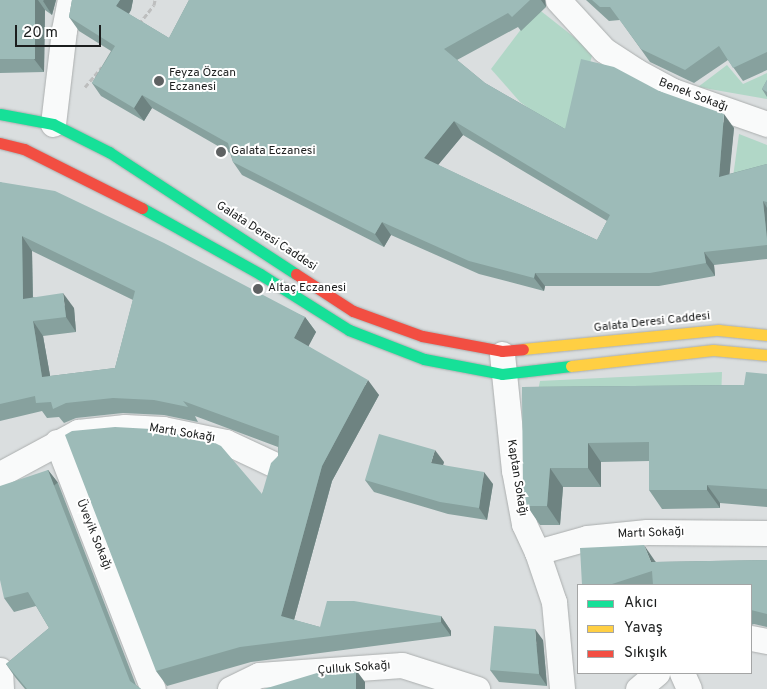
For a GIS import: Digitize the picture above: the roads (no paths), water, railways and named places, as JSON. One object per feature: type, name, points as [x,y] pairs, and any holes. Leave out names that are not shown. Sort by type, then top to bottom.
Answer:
[{"type":"main road","name":"Galata Deresi Caddesi","points":[[0,114],[53,124],[109,152],[353,310],[502,363],[718,330],[767,335]]},
{"type":"main road","name":"Galata Deresi Caddesi","points":[[0,143],[24,149],[112,192],[260,274],[348,330],[424,359],[502,363],[713,350],[767,356]]},
{"type":"street","points":[[53,124],[64,30],[70,0]]},
{"type":"street","name":"Benek Sokağı","points":[[558,0],[604,50],[636,72],[673,90],[767,124]]},
{"type":"street","name":"Kaptan Sokağı","points":[[502,363],[524,524],[537,552],[554,602],[562,689]]},
{"type":"street","name":"Martı Sokağı","points":[[57,442],[78,432],[125,427],[163,429],[226,442],[275,465]]},
{"type":"street","points":[[0,474],[57,442]]},
{"type":"street","name":"Üveyik Sokağı","points":[[57,442],[153,689]]},
{"type":"street","name":"Martı Sokağı","points":[[537,552],[587,538],[647,532],[767,534]]},
{"type":"street","points":[[752,638],[767,641]]},
{"type":"street","name":"Çulluk Sokağı","points":[[230,689],[259,675],[278,682],[402,665],[440,683],[477,689]]},
{"type":"street","points":[[0,670],[1,689]]},
{"type":"street","points":[[638,689],[656,674]]},
{"type":"street","points":[[682,674],[689,689]]},
{"type":"place","name":"Feyza Özcan Eczanesi","points":[[159,81]]},
{"type":"place","name":"Galata Eczanesi","points":[[221,152]]},
{"type":"place","name":"Altaç Eczanesi","points":[[258,289]]}]
